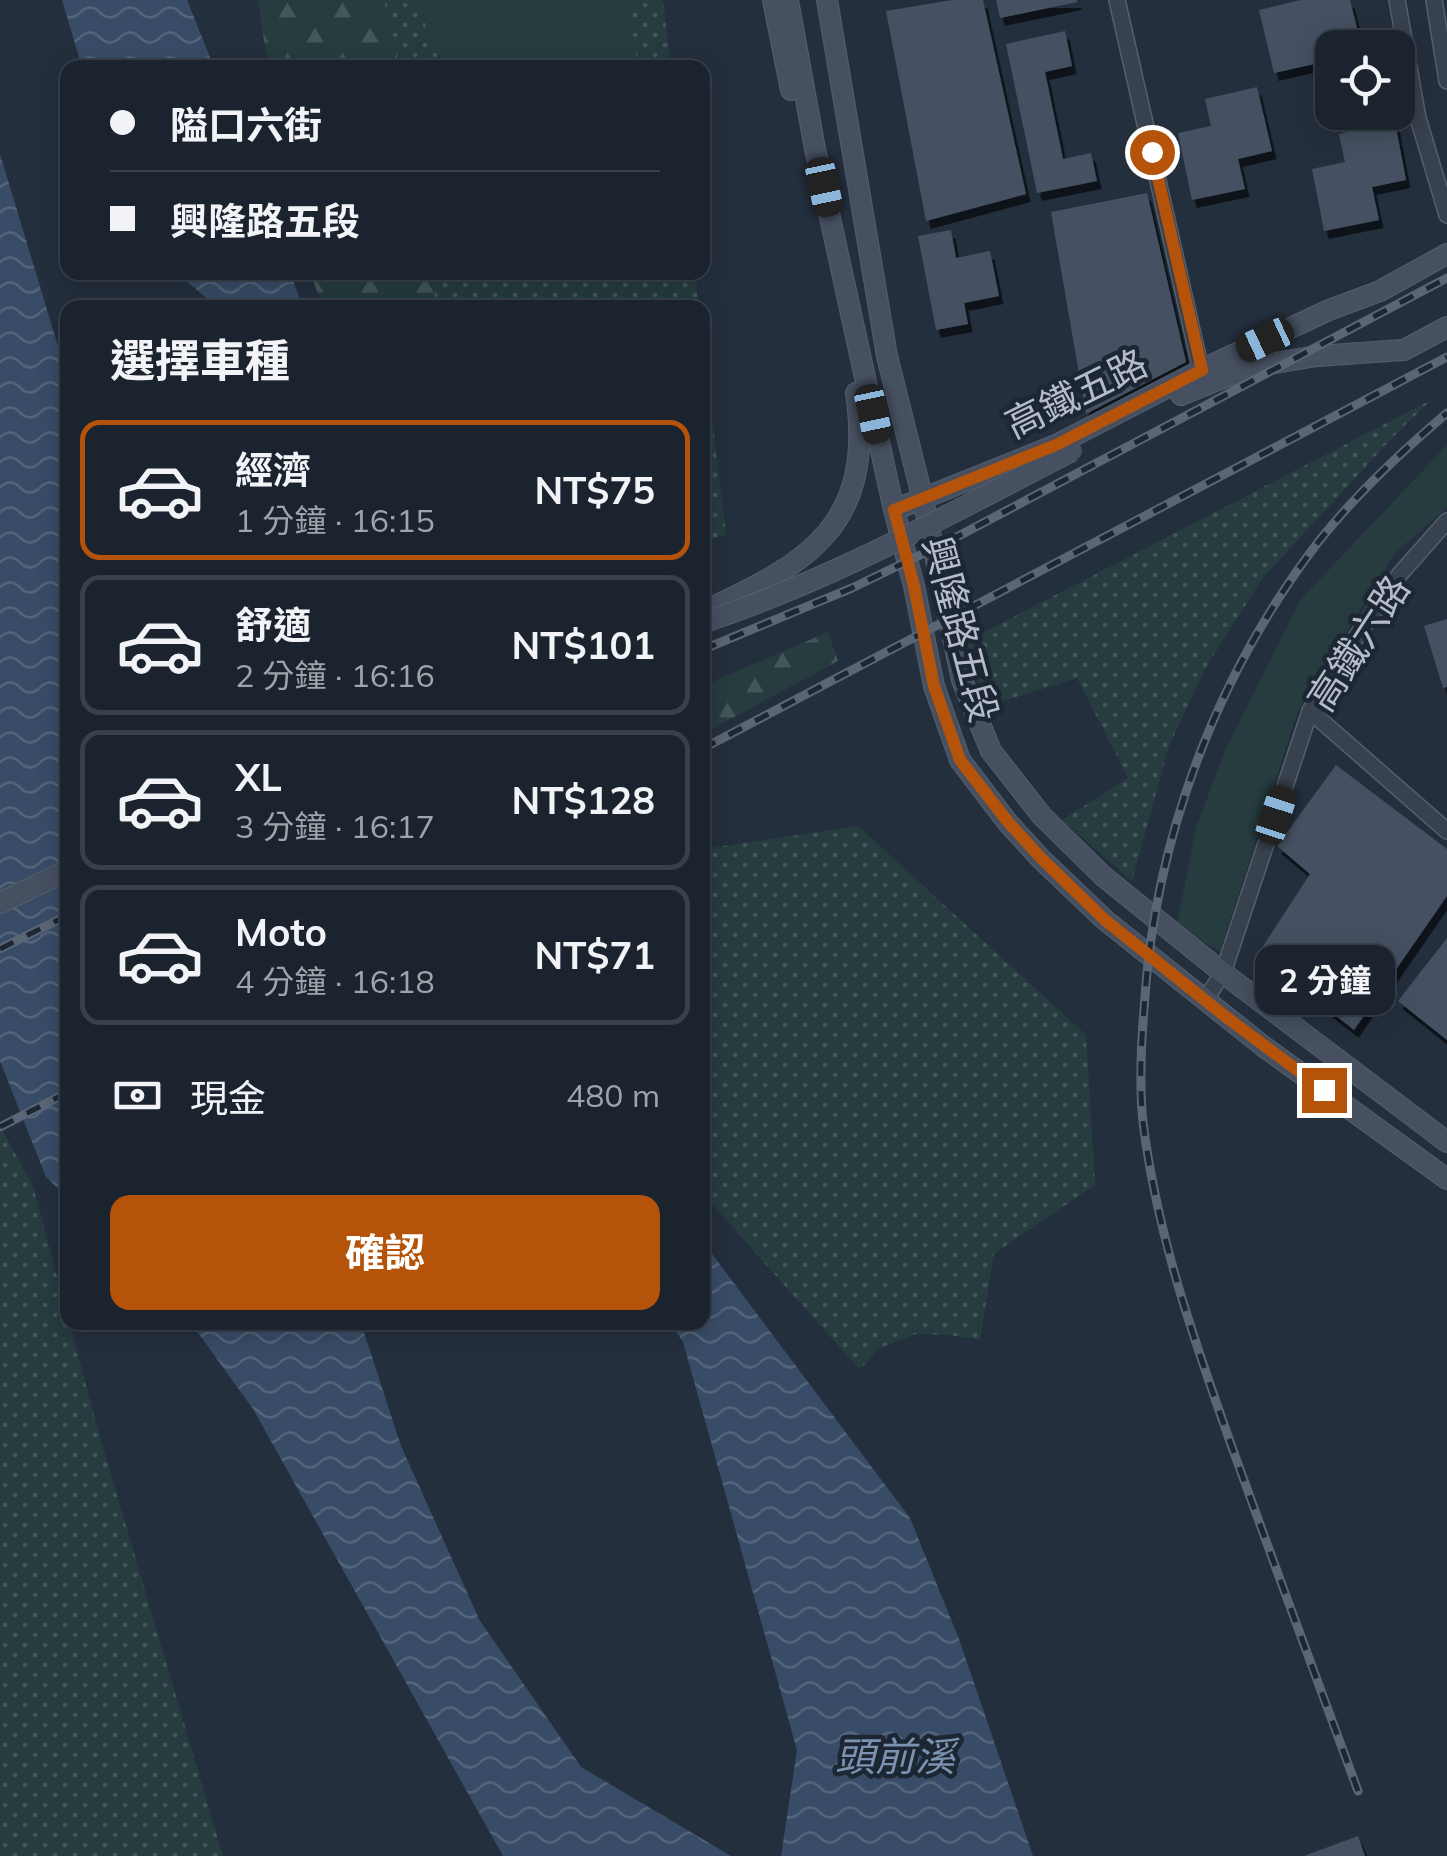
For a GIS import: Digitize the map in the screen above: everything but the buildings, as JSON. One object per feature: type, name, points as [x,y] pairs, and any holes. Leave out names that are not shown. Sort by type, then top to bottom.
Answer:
[{"type":"street","points":[[710,608],[756,588],[810,552],[843,512],[859,454],[860,417],[853,374],[773,0]]},
{"type":"street","name":"興隆路五段","points":[[788,0],[894,510],[934,686],[960,760],[1008,822],[1105,920],[1263,1046],[1447,1179]]},
{"type":"street","name":"興隆路五段","points":[[827,0],[887,356],[962,680],[991,751],[1042,816],[1103,876],[1223,974],[1447,1142]]},
{"type":"street","points":[[710,620],[763,603],[873,554],[1072,452],[1197,380],[1116,0]]},
{"type":"street","points":[[1397,0],[1418,118],[1447,215]]},
{"type":"street","points":[[1434,0],[1447,81]]},
{"type":"street","name":"高鐵五路","points":[[894,510],[1056,445],[1197,380],[1329,310],[1380,291],[1447,254]]},
{"type":"street","name":"高鐵五路","points":[[1197,380],[1268,364],[1404,350],[1447,327]]},
{"type":"street","name":"高鐵六路","points":[[1205,1000],[1223,974],[1310,711],[1400,574],[1447,521]]},
{"type":"street","points":[[1310,711],[1447,831]]},
{"type":"street","points":[[0,903],[60,874]]},
{"type":"green space","points":[[258,0],[384,0],[397,60],[267,60]]},
{"type":"green space","points":[[284,0],[663,0],[670,60],[294,60]]},
{"type":"green space","points":[[418,0],[626,0],[637,60],[440,60]]},
{"type":"green space","points":[[313,280],[433,280],[435,300],[320,300]]},
{"type":"green space","points":[[347,280],[696,280],[698,300],[354,300]]},
{"type":"green space","points":[[1431,400],[1262,579],[1205,669],[1169,746],[1132,881],[1062,820],[1128,778],[1077,678],[988,706],[963,643]]},
{"type":"green space","points":[[710,401],[726,534],[710,540]]},
{"type":"green space","points":[[1447,445],[1447,508],[1395,553],[1297,713],[1220,952],[1177,925],[1196,828],[1224,753],[1301,599]]},
{"type":"green space","points":[[828,632],[838,661],[710,730],[710,683]]},
{"type":"green space","points":[[858,826],[1086,1035],[1095,1185],[994,1254],[980,1340],[916,1334],[877,1349],[860,1370],[710,1202],[710,848]]},
{"type":"green space","points":[[0,1126],[33,1186],[60,1287],[60,1330],[71,1330],[223,1856],[0,1856]]},
{"type":"water","points":[[62,0],[187,0],[211,60],[80,60]]},
{"type":"water","points":[[0,154],[60,353],[60,1190],[46,1177],[0,1061]]},
{"type":"water","points":[[185,280],[293,280],[300,300],[209,300]]},
{"type":"water","name":"頭前溪","points":[[710,1251],[910,1518],[959,1639],[1033,1856],[781,1856],[797,1750],[683,1342],[675,1330],[710,1330]]},
{"type":"water","points":[[196,1330],[363,1330],[401,1446],[480,1621],[581,1767],[731,1856],[503,1856],[253,1409]]},
{"type":"railway","points":[[710,647],[852,588],[949,541],[1447,278]]},
{"type":"railway","points":[[710,745],[1447,357]]},
{"type":"railway","points":[[1358,1791],[1233,1450],[1179,1289],[1149,1164],[1143,1122],[1142,1037],[1150,946],[1161,883],[1177,822],[1221,703],[1282,593],[1319,541],[1380,474],[1447,413]]},
{"type":"railway","points":[[0,949],[60,919]]},
{"type":"railway","points":[[0,1127],[60,1096]]},
{"type":"route","points":[[1152,152],[1202,370],[1056,445],[894,510],[934,686],[960,760],[1008,822],[1105,920],[1324,1090]]}]
